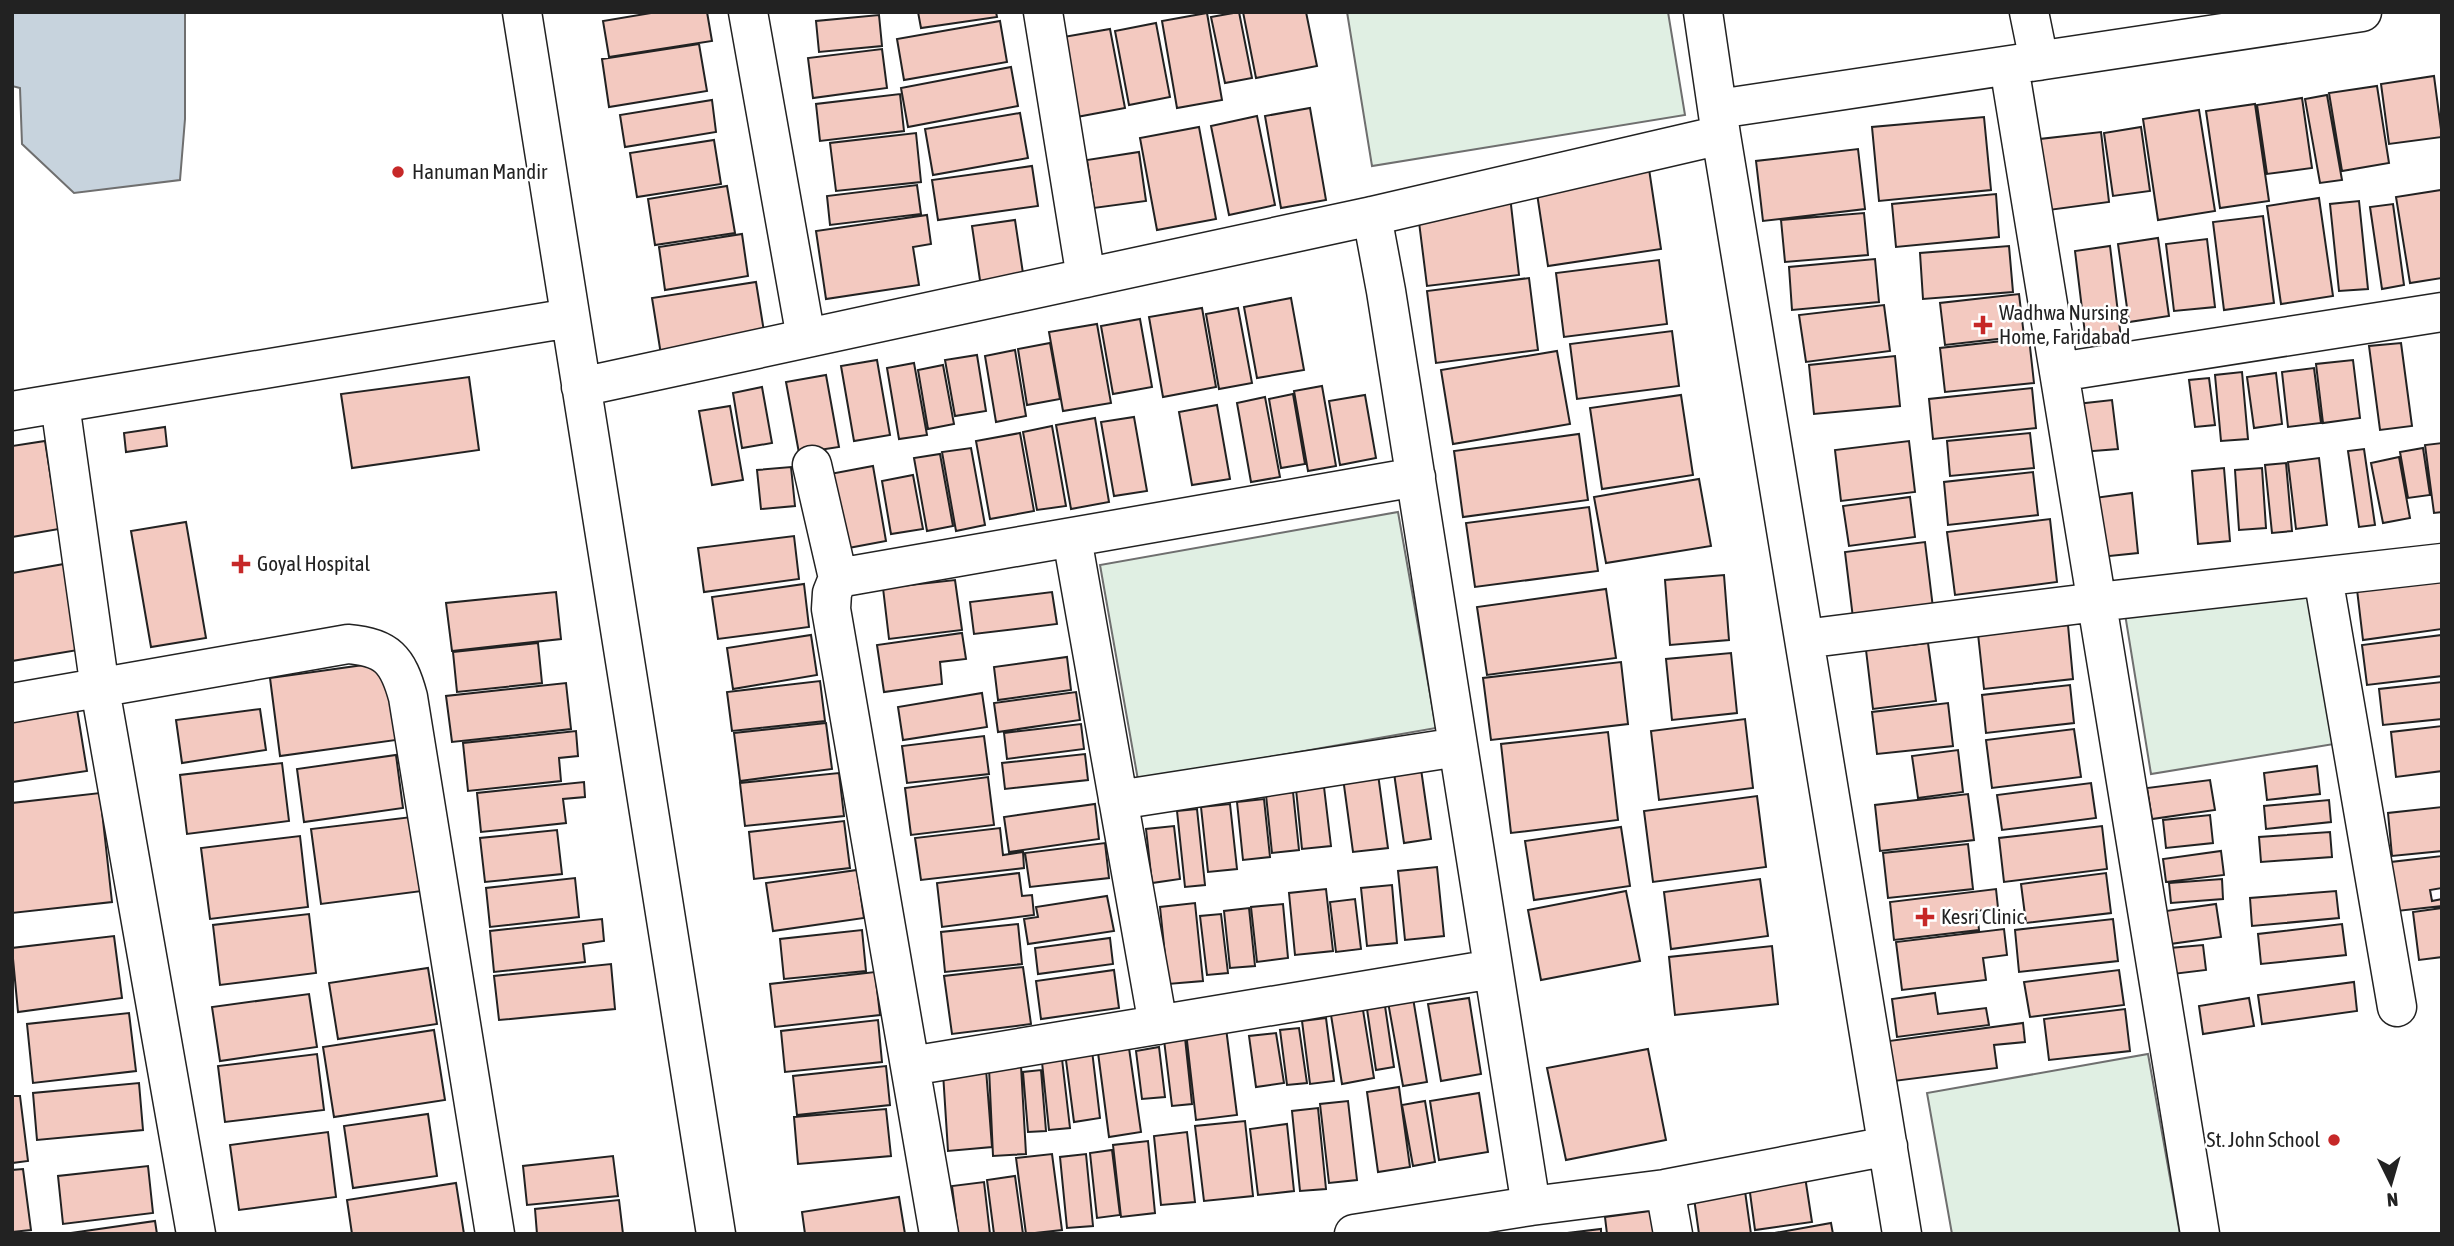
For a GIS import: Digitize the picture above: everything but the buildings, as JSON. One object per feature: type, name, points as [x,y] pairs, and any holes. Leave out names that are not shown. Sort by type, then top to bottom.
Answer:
[{"type":"street","points":[[522,12],[716,1234]]},
{"type":"street","points":[[748,12],[806,338]]},
{"type":"street","points":[[1042,12],[1086,278]]},
{"type":"street","points":[[1703,12],[1902,1234]]},
{"type":"street","points":[[2029,12],[2024,63],[2059,372],[2200,1234]]},
{"type":"street","points":[[581,387],[1372,216],[1719,122],[2024,63],[2362,12]]},
{"type":"street","points":[[1372,216],[1531,1206]]},
{"type":"street","points":[[2059,372],[2442,312]]},
{"type":"street","points":[[12,411],[570,318]]},
{"type":"street","points":[[60,404],[100,689],[196,1234]]},
{"type":"street","points":[[812,465],[838,578],[832,593],[831,609],[939,1234]]},
{"type":"street","points":[[838,578],[1416,477]]},
{"type":"street","points":[[1072,538],[1158,1025]]},
{"type":"street","points":[[1804,639],[2442,563]]},
{"type":"street","points":[[2323,577],[2397,1007]]},
{"type":"street","points":[[12,703],[348,644],[369,646],[390,656],[402,674],[408,697],[495,1234]]},
{"type":"street","points":[[1118,800],[1458,747]]},
{"type":"street","points":[[911,1066],[1493,969]]},
{"type":"street","points":[[1354,1234],[1531,1206],[1665,1189],[1888,1146]]},
{"type":"street","points":[[1665,1189],[1673,1234]]},
{"type":"green space","points":[[1347,12],[1668,12],[1685,115],[1372,166]]},
{"type":"green space","points":[[1398,512],[1436,728],[1138,780],[1100,565]]},
{"type":"green space","points":[[2307,584],[2334,744],[2151,774],[2125,614]]},
{"type":"green space","points":[[2148,1054],[2180,1234],[1952,1234],[1927,1093]]},
{"type":"shaded area","points":[[12,12],[185,12],[185,119],[180,180],[74,193],[22,144],[20,88],[12,86]]},
{"type":"place","name":"Hanuman Mandir","points":[[398,172]]},
{"type":"place","name":"Wadhwa Nursing Home, Faridabad","points":[[1983,325]]},
{"type":"place","name":"Goyal Hospital","points":[[241,564]]},
{"type":"place","name":"Kesri Clinic","points":[[1925,917]]},
{"type":"place","name":"St. John School","points":[[2334,1140]]}]
